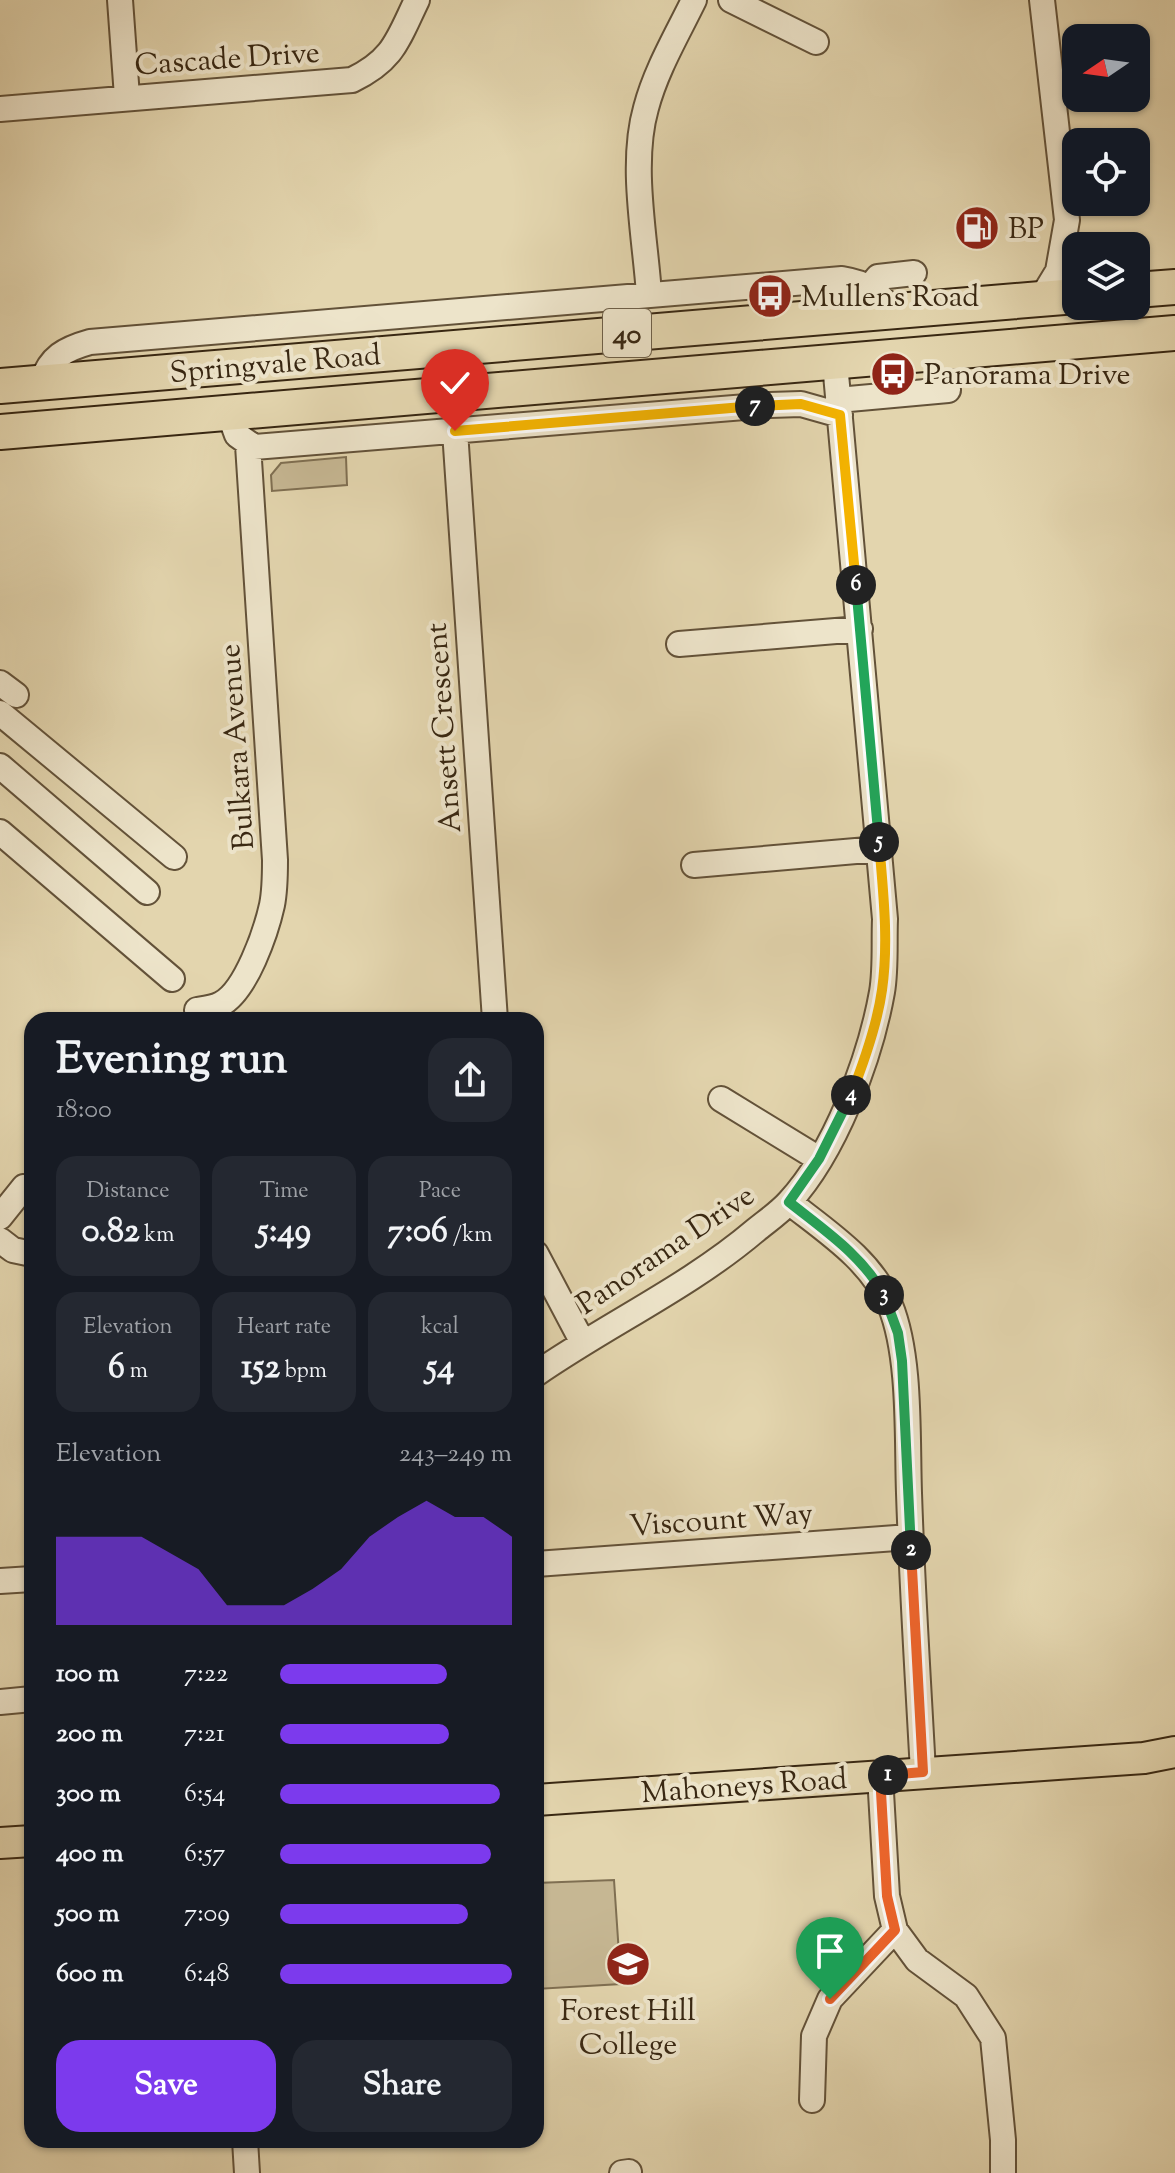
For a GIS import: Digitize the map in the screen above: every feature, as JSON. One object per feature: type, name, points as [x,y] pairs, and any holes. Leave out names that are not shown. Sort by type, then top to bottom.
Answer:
[{"type":"highway","points":[[1150,289],[1175,287]]},
{"type":"highway","name":"Springvale Road","points":[[0,386],[881,299],[1062,297]]},
{"type":"highway","name":"Springvale Road","points":[[0,432],[1175,333]]},
{"type":"main road","name":"Mahoneys Road","points":[[544,1799],[1144,1758],[1175,1752]]},
{"type":"main road","name":"Mahoneys Road","points":[[1144,1758],[1175,1762]]},
{"type":"main road","points":[[0,1843],[24,1842]]},
{"type":"street","points":[[120,0],[127,97]]},
{"type":"street","name":"Cascade Drive","points":[[0,109],[352,80],[378,66],[390,55],[417,0]]},
{"type":"street","points":[[649,294],[640,180],[640,135],[653,84],[694,0]]},
{"type":"street","points":[[731,0],[816,42]]},
{"type":"street","points":[[1042,0],[1067,220],[1072,232]]},
{"type":"street","points":[[1041,299],[1058,271],[1067,220]]},
{"type":"street","name":"Springvale Road","points":[[881,299],[878,277],[914,273]]},
{"type":"street","name":"Springvale Road","points":[[42,382],[50,362],[59,354],[90,342],[842,279],[881,299]]},
{"type":"street","name":"Panorama Drive","points":[[544,1369],[735,1248],[789,1202],[840,1122],[866,1057],[882,990],[885,919],[835,363]]},
{"type":"street","points":[[770,405],[794,366]]},
{"type":"street","points":[[248,445],[260,447],[770,405],[839,407],[948,390]]},
{"type":"street","name":"Springvale Road","points":[[229,413],[237,435],[248,445]]},
{"type":"street","name":"Ansett Crescent","points":[[455,431],[494,1012]]},
{"type":"street","name":"Bulkara Avenue","points":[[197,1010],[220,1005],[235,994],[245,980],[272,906],[274,885],[275,860],[248,445]]},
{"type":"street","points":[[679,644],[860,629]]},
{"type":"street","points":[[5,697],[174,857]]},
{"type":"street","points":[[0,766],[147,892]]},
{"type":"street","points":[[0,832],[172,979]]},
{"type":"street","points":[[694,865],[879,849]]},
{"type":"street","points":[[721,1099],[819,1159]]},
{"type":"street","points":[[0,1217],[24,1187]]},
{"type":"street","points":[[789,1202],[856,1256],[875,1279],[890,1305],[902,1361],[923,1772]]},
{"type":"street","points":[[0,1240],[13,1250],[24,1252]]},
{"type":"street","points":[[544,1269],[583,1343]]},
{"type":"street","name":"Viscount Way","points":[[544,1563],[910,1537]]},
{"type":"street","points":[[0,1581],[24,1580]]},
{"type":"street","points":[[0,1702],[24,1700]]},
{"type":"street","points":[[880,1775],[887,1896],[895,1930],[917,1960],[966,1996],[993,2038],[1003,2140],[1003,2173]]},
{"type":"street","points":[[812,2100],[814,2036],[830,1999],[895,1930]]},
{"type":"street","points":[[245,2148],[247,2173]]},
{"type":"street","points":[[622,2173],[629,2172]]},
{"type":"shaded area","points":[[346,457],[347,485],[272,491],[271,475],[281,463]]},
{"type":"shaded area","points":[[614,1880],[621,1984],[544,1989],[544,1883]]},
{"type":"place","name":"BP","points":[[977,228]]},
{"type":"place","name":"Mullens Road","points":[[770,296]]},
{"type":"place","name":"Panorama Drive","points":[[893,374]]},
{"type":"place","name":"Forest Hill College","points":[[628,1964]]},
{"type":"route","points":[[455,431],[793,404],[810,405],[840,415],[885,919],[882,990],[866,1057],[840,1122],[789,1202],[856,1256],[875,1279],[890,1305],[898,1333],[906,1415],[923,1772],[880,1775],[887,1896],[895,1930],[830,1999]]}]
